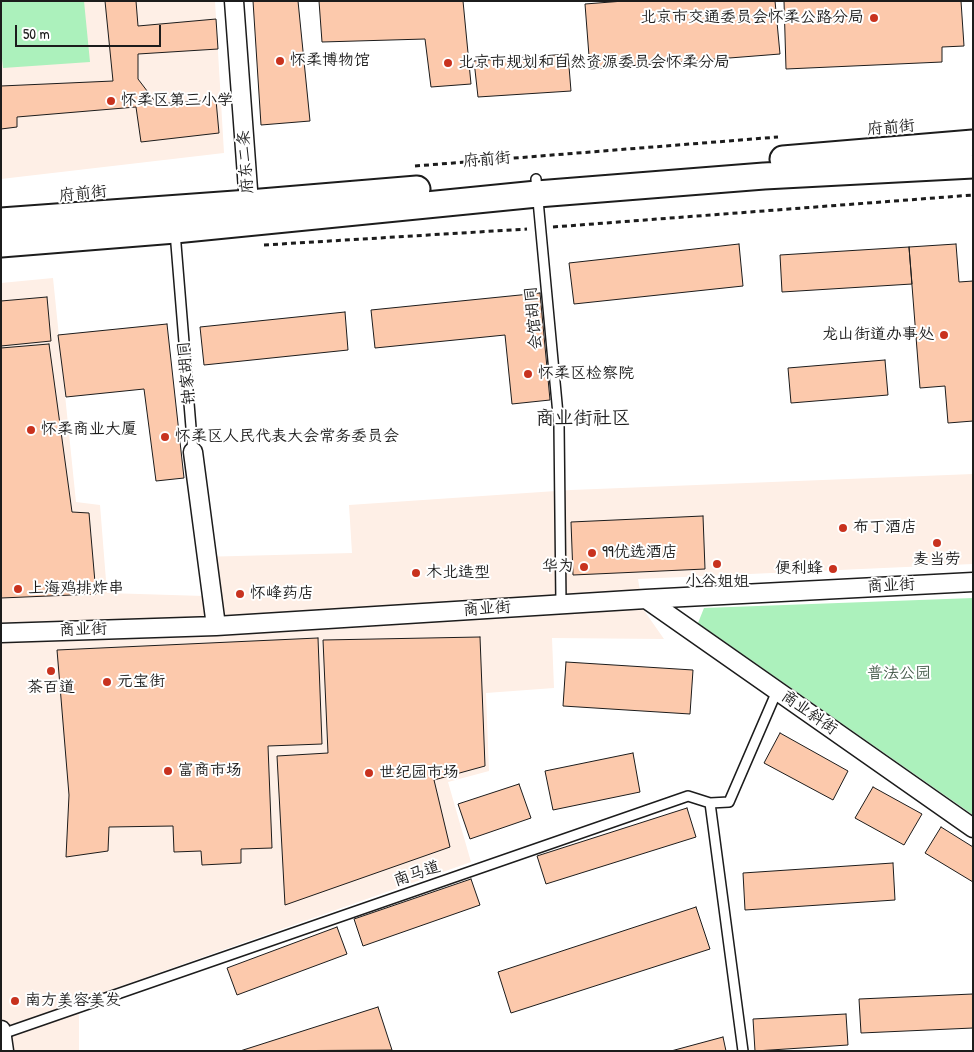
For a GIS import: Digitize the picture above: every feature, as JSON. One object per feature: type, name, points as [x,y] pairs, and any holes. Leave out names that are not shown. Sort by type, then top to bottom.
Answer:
[{"type":"main road","name":"府前街","points":[[1,244],[174,220],[536,187],[973,143]]},
{"type":"main road","name":"府前街","points":[[1,221],[150,210],[174,220],[249,203],[973,166]]},
{"type":"street","name":"府东二条","points":[[234,1],[249,203]]},
{"type":"street","name":"钟家胡同","points":[[193,452],[216,626]]},
{"type":"street","name":"商业街","points":[[1,633],[216,626],[646,599],[973,582]]},
{"type":"street","name":"商业斜街","points":[[646,599],[973,828]]},
{"type":"street","points":[[1,1030],[4,1051]]},
{"type":"lane","name":"会馆胡同","points":[[536,187],[559,425],[562,604]]},
{"type":"lane","name":"钟家胡同","points":[[174,220],[193,452]]},
{"type":"lane","points":[[743,1051],[710,804],[729,802],[777,691]]},
{"type":"lane","name":"南马道","points":[[2,1034],[688,796],[710,804]]},
{"type":"path","name":"府前街","points":[[406,166],[784,136]]},
{"type":"path","points":[[255,246],[541,228],[973,195]]},
{"type":"shaded area","name":"怀柔区第三小学","points":[[1,1],[215,1],[224,153],[1,179]]},
{"type":"shaded area","points":[[53,278],[76,502],[100,505],[107,593],[204,596],[199,557],[352,553],[349,505],[571,490],[973,474],[973,564],[638,579],[643,609],[664,639],[552,638],[554,688],[486,693],[489,771],[448,782],[471,862],[79,1001],[79,1051],[1,1051],[1,283]]},
{"type":"green space","points":[[1,1],[84,1],[90,62],[3,68]]},
{"type":"green space","name":"普法公园","points":[[973,598],[973,815],[698,623],[704,608]]},
{"type":"building","points":[[105,1],[136,1],[138,26],[216,19],[218,49],[138,54],[138,79],[157,104],[216,100],[219,133],[141,142],[136,107],[17,117],[17,127],[1,129],[1,86],[113,81]]},
{"type":"building","name":"怀柔博物馆","points":[[253,1],[298,1],[310,121],[261,125]]},
{"type":"building","name":"北京市规划和自然资源委员会怀柔分局","points":[[319,1],[463,1],[471,84],[431,87],[425,39],[322,42]]},
{"type":"building","points":[[624,1],[775,1],[780,54],[590,69],[585,4]]},
{"type":"building","name":"北京市交通委员会怀柔公路分局","points":[[784,1],[961,1],[964,46],[942,47],[942,62],[786,69]]},
{"type":"building","points":[[568,54],[571,91],[478,97],[474,61]]},
{"type":"building","points":[[739,244],[743,286],[574,304],[569,263]]},
{"type":"building","name":"龙山街道办事处","points":[[956,244],[959,282],[973,281],[973,421],[948,423],[945,386],[920,388],[909,247]]},
{"type":"building","points":[[909,247],[912,284],[782,292],[780,255]]},
{"type":"building","name":"怀柔区检察院","points":[[540,293],[550,400],[512,404],[505,335],[375,348],[371,310]]},
{"type":"building","points":[[47,297],[51,341],[1,346],[1,301]]},
{"type":"building","points":[[345,312],[348,350],[204,365],[200,327]]},
{"type":"building","name":"怀柔区人民代表大会常务委员会","points":[[167,324],[184,478],[156,481],[144,389],[66,397],[58,335]]},
{"type":"building","name":"怀柔商业大厦","points":[[49,344],[72,512],[89,513],[96,594],[1,598],[1,348]]},
{"type":"building","points":[[885,360],[888,395],[791,403],[788,368]]},
{"type":"building","points":[[703,516],[705,569],[573,575],[571,522]]},
{"type":"building","name":"世纪园市场","points":[[480,637],[485,766],[434,780],[450,847],[285,905],[277,756],[328,753],[323,640]]},
{"type":"building","name":"富商市场","points":[[318,638],[322,744],[268,746],[272,848],[241,849],[241,863],[202,865],[201,851],[174,852],[173,826],[109,827],[108,851],[66,857],[69,795],[57,650]]},
{"type":"building","points":[[566,662],[693,670],[690,714],[563,706]]},
{"type":"building","points":[[780,733],[848,771],[833,800],[764,763]]},
{"type":"building","points":[[633,753],[640,792],[553,810],[545,771]]},
{"type":"building","points":[[519,784],[531,818],[470,839],[458,804]]},
{"type":"building","points":[[873,787],[922,814],[904,845],[855,818]]},
{"type":"building","points":[[687,808],[696,837],[546,884],[537,856]]},
{"type":"building","points":[[941,827],[973,847],[973,882],[925,853]]},
{"type":"building","points":[[893,863],[895,900],[745,910],[743,873]]},
{"type":"building","points":[[471,879],[480,905],[363,946],[354,919]]},
{"type":"building","points":[[696,907],[710,949],[511,1013],[498,972]]},
{"type":"building","points":[[337,927],[347,954],[237,995],[227,968]]},
{"type":"building","points":[[973,994],[973,1028],[861,1033],[859,999]]},
{"type":"building","points":[[378,1007],[392,1050],[240,1051]]},
{"type":"building","points":[[846,1014],[848,1045],[755,1051],[753,1019]]},
{"type":"building","points":[[723,1037],[726,1051],[671,1051]]},
{"type":"place","name":"北京市交通委员会怀柔公路分局","points":[[874,18]]},
{"type":"place","name":"怀柔博物馆","points":[[280,61]]},
{"type":"place","name":"北京市规划和自然资源委员会怀柔分局","points":[[448,63]]},
{"type":"place","name":"怀柔区第三小学","points":[[111,101]]},
{"type":"place","name":"龙山街道办事处","points":[[944,335]]},
{"type":"place","name":"怀柔区检察院","points":[[528,374]]},
{"type":"place","name":"怀柔商业大厦","points":[[31,430]]},
{"type":"place","name":"怀柔区人民代表大会常务委员会","points":[[165,437]]},
{"type":"place","name":"布丁酒店","points":[[843,528]]},
{"type":"place","name":"麦当劳","points":[[937,543]]},
{"type":"place","name":"99优选酒店","points":[[592,553]]},
{"type":"place","name":"小谷姐姐","points":[[717,564]]},
{"type":"place","name":"华为","points":[[584,567]]},
{"type":"place","name":"便利蜂","points":[[833,569]]},
{"type":"place","name":"木北造型","points":[[416,573]]},
{"type":"place","name":"上海鸡排炸串","points":[[18,589]]},
{"type":"place","name":"怀峰药店","points":[[240,594]]},
{"type":"place","name":"茶百道","points":[[51,671]]},
{"type":"place","name":"元宝街","points":[[107,682]]},
{"type":"place","name":"富商市场","points":[[168,771]]},
{"type":"place","name":"世纪园市场","points":[[369,773]]},
{"type":"place","name":"南方美容美发","points":[[15,1001]]},
{"type":"district","name":"商业街社区","points":[[583,419]]}]
